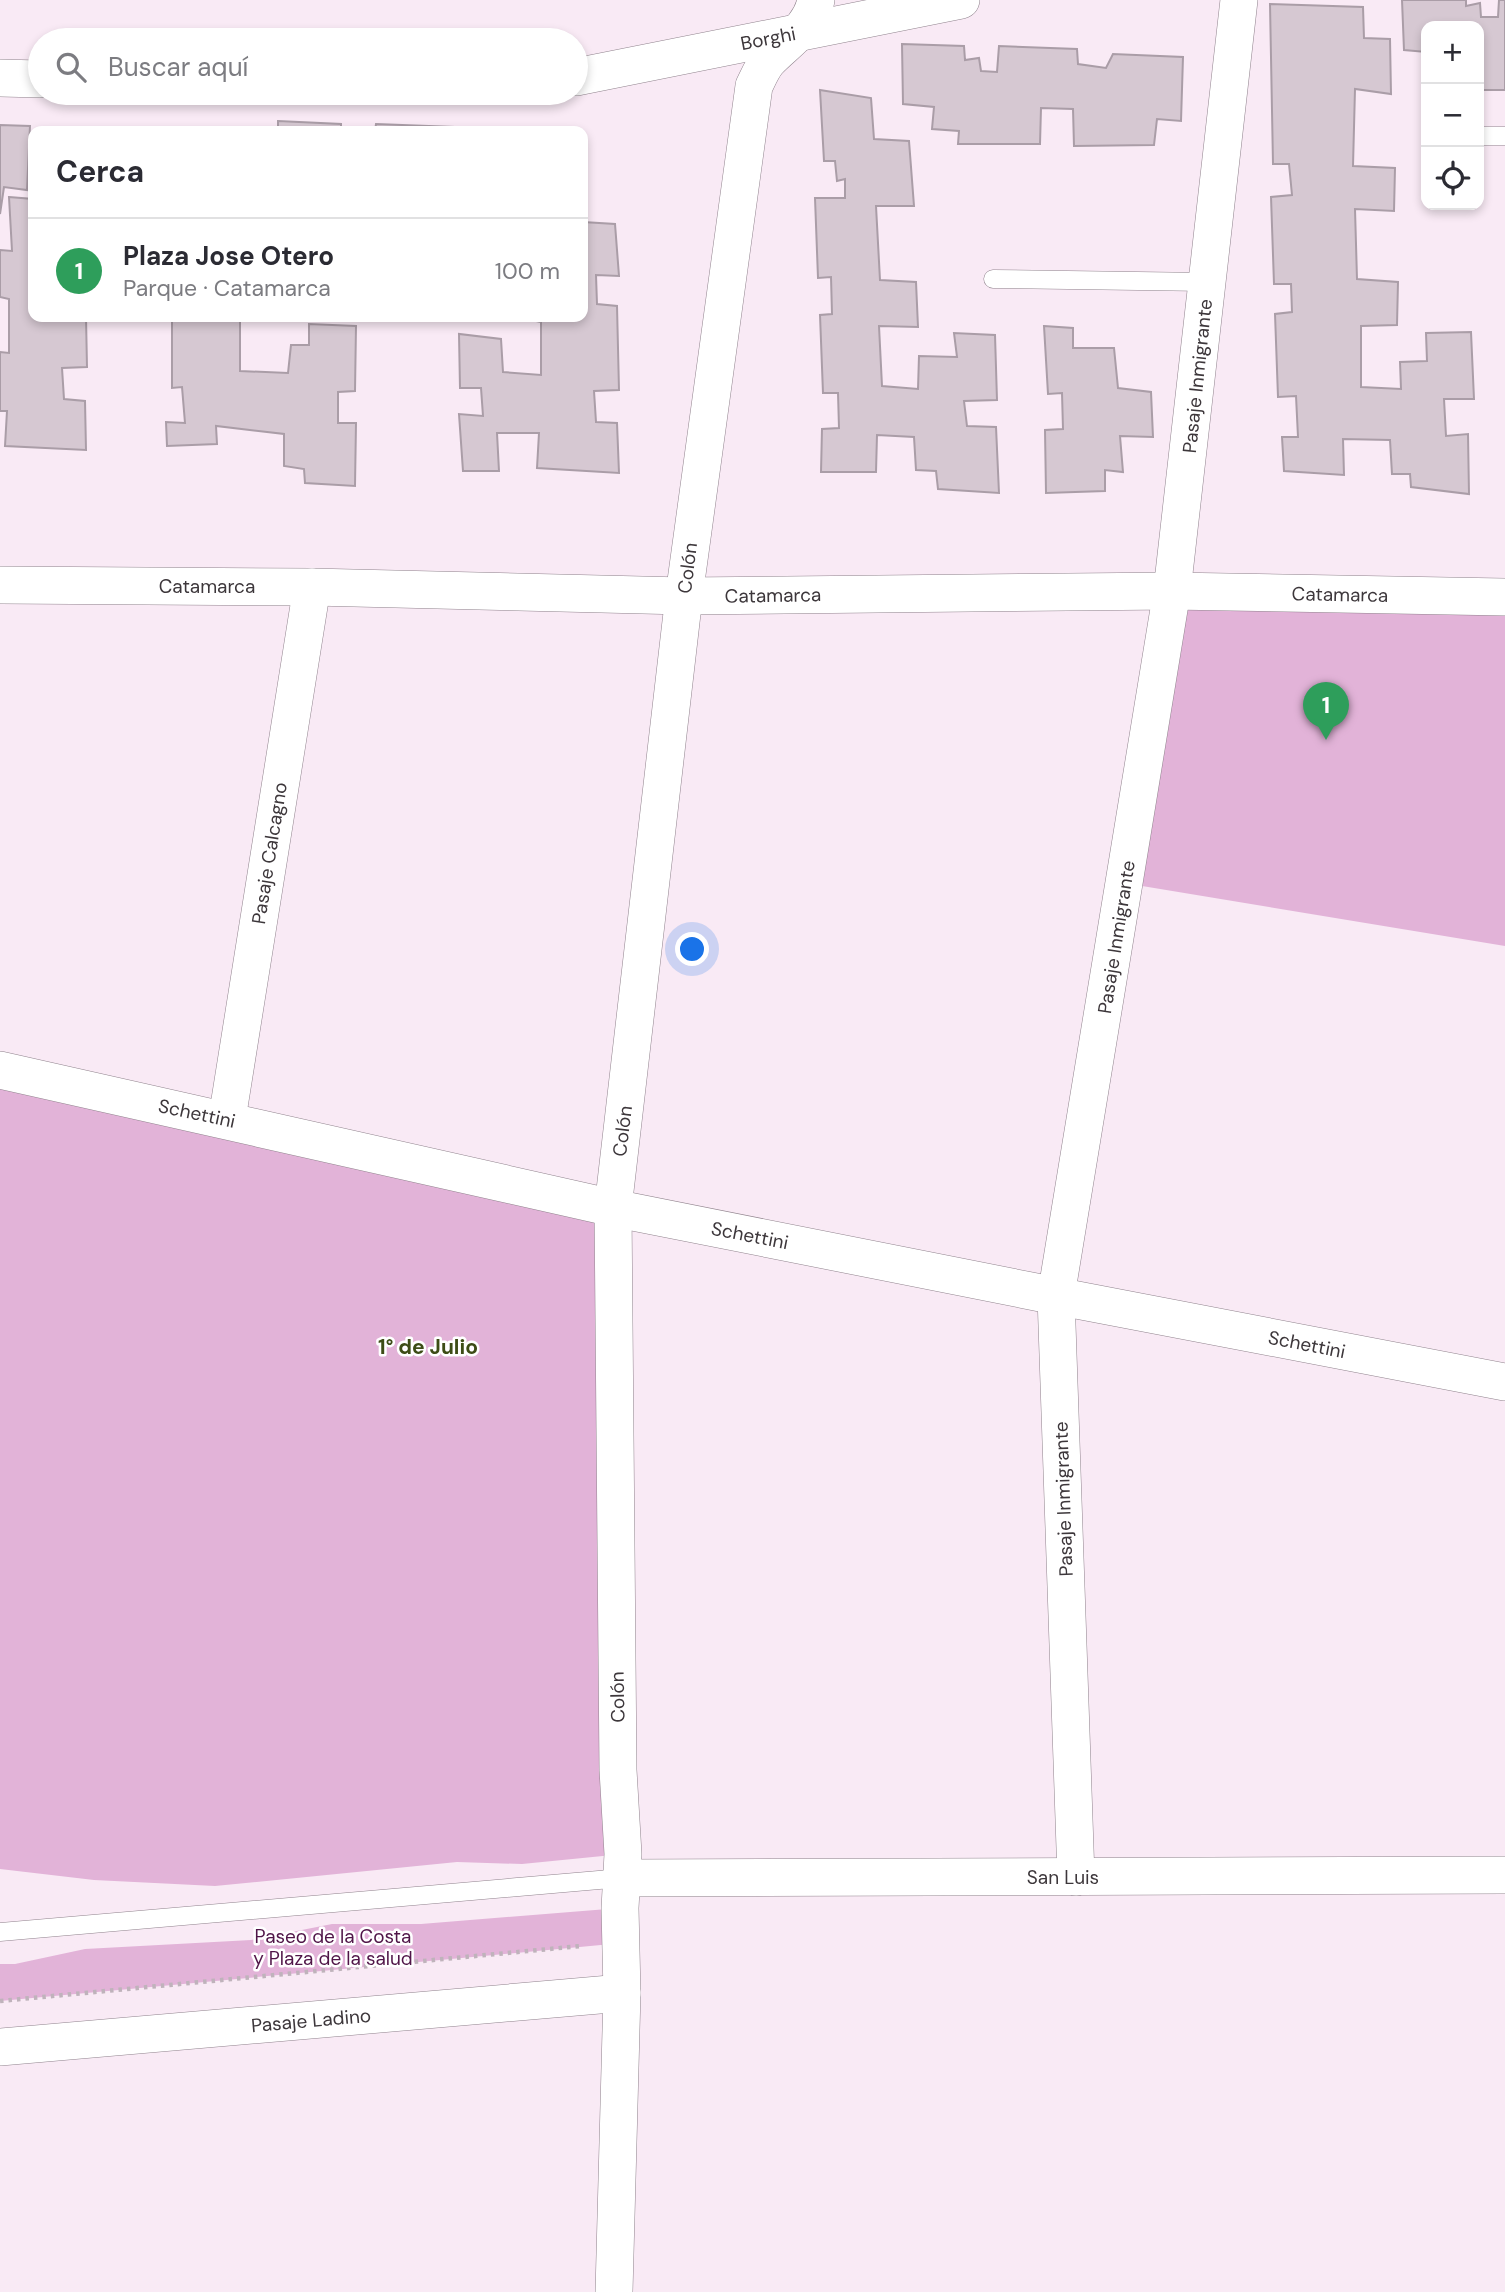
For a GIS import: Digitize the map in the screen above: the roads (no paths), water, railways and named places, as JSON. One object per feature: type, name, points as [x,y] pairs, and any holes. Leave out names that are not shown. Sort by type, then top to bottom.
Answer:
[{"type":"street","name":"Borghi","points":[[588,74],[808,16],[961,0]]},
{"type":"street","name":"Pasaje Inmigrante","points":[[1076,1877],[1056,1296],[1172,591],[1239,0]]},
{"type":"street","name":"Colón","points":[[614,2292],[623,1854],[618,1770],[612,1208],[684,596],[754,86],[765,63],[808,16]]},
{"type":"street","points":[[0,78],[28,79]]},
{"type":"street","name":"Catamarca","points":[[0,585],[312,587],[684,596],[1172,591],[1505,597]]},
{"type":"street","name":"Pasaje Calcagno","points":[[226,1119],[312,587]]},
{"type":"street","name":"Schettini","points":[[0,1070],[612,1208],[1505,1382]]},
{"type":"street","name":"San Luis","points":[[622,1878],[1505,1875]]},
{"type":"street","name":"Pasaje Ladino","points":[[0,2047],[622,1993]]},
{"type":"lane","points":[[1484,136],[1505,136]]},
{"type":"lane","points":[[993,279],[1207,282]]},
{"type":"lane","points":[[0,1932],[622,1878]]},
{"type":"place","name":"Plaza Jose Otero","points":[[1326,740]]},
{"type":"district","name":"1° de Julio","points":[[428,1347]]},
{"type":"park label","name":"Paseo de la Costa y Plaza de la salud","points":[[333,1947]]}]
